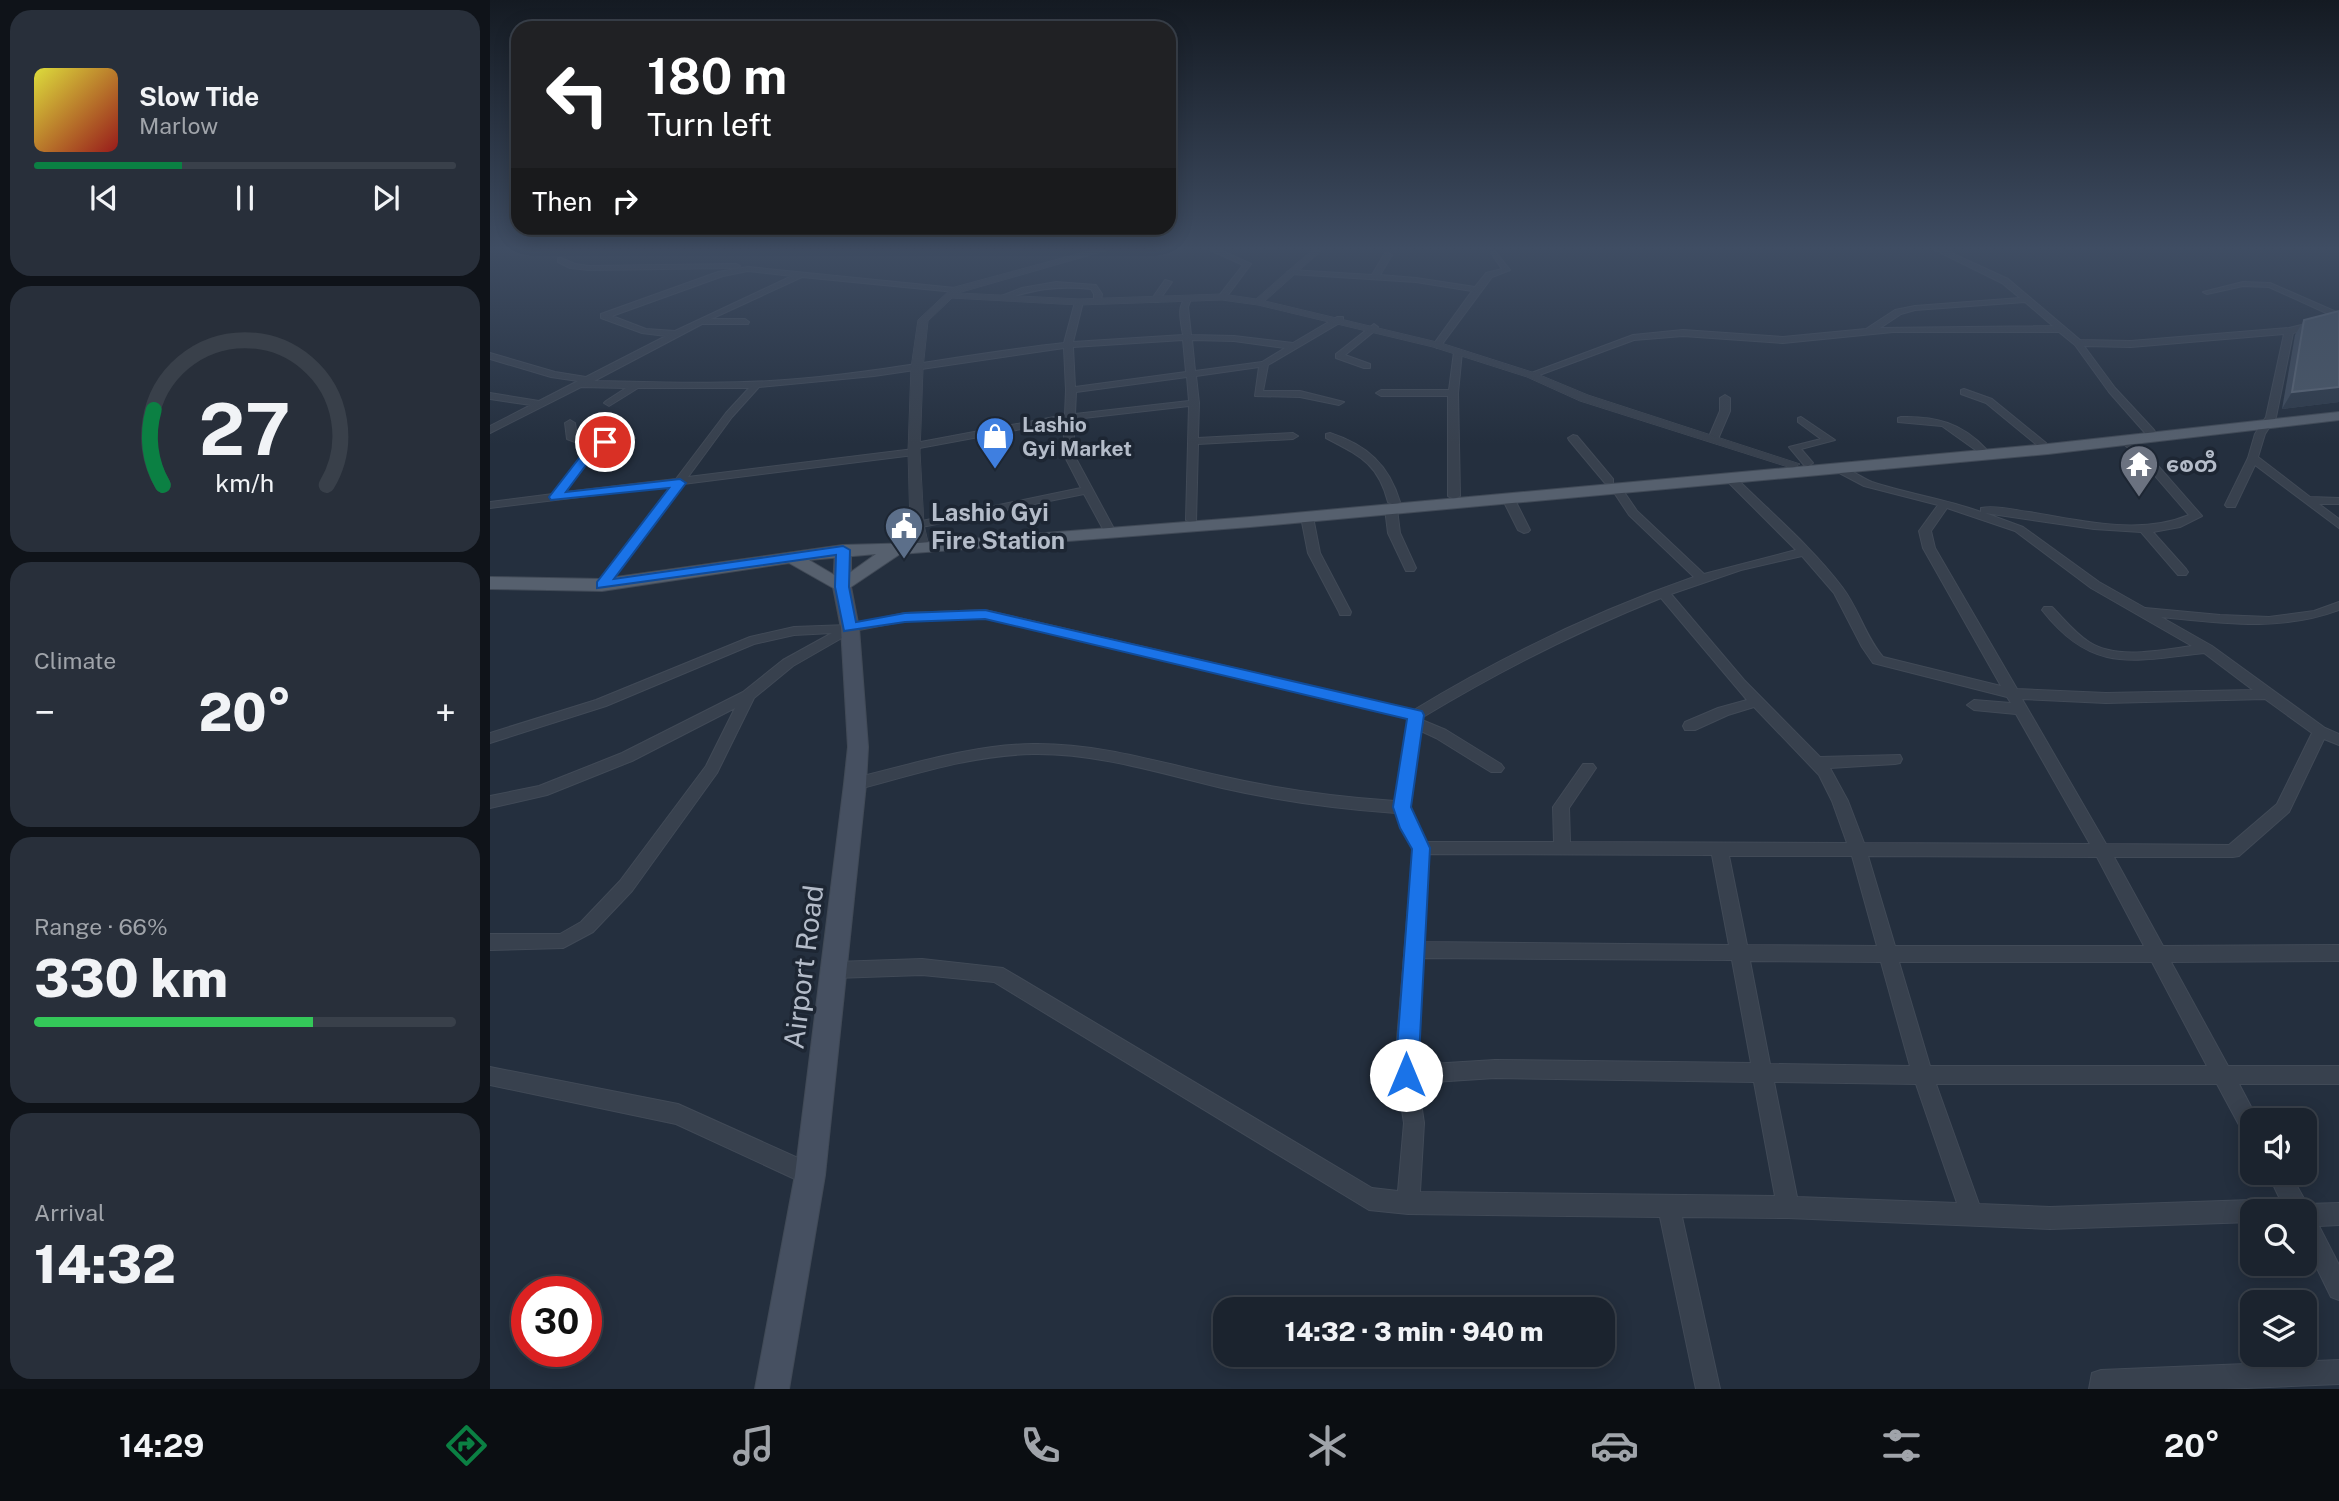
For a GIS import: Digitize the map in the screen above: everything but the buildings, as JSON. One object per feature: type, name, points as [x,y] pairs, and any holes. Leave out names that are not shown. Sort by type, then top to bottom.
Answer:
[{"type":"main road","points":[[791,557],[842,587],[898,547],[921,542],[1508,498],[1801,463],[1981,449],[2339,413]]},
{"type":"main road","points":[[490,583],[602,585],[843,550],[918,548],[1307,517],[1454,496],[1730,478],[2124,440],[2268,420]]},
{"type":"main road","name":"Airport Road","points":[[772,1389],[810,1175],[855,784],[858,747],[850,628],[842,587],[843,550]]},
{"type":"street","points":[[607,315],[604,316],[645,331],[677,334]]},
{"type":"street","points":[[490,430],[716,315]]},
{"type":"street","points":[[921,542],[917,525],[914,449],[917,368],[923,320],[928,315]]},
{"type":"street","points":[[1076,315],[1068,345],[1071,390],[1068,453],[1107,527]]},
{"type":"street","points":[[1185,315],[1194,403],[1192,520]]},
{"type":"street","points":[[1320,315],[1437,345],[1531,375],[1584,398],[1713,439],[1801,463]]},
{"type":"street","points":[[1437,345],[1459,315]]},
{"type":"street","points":[[1868,331],[1894,315]]},
{"type":"street","points":[[2043,315],[2078,343],[2112,390],[2150,432]]},
{"type":"street","points":[[2078,343],[2131,344],[2289,331],[2339,317]]},
{"type":"street","points":[[1071,390],[1264,364],[1340,319]]},
{"type":"street","points":[[698,323],[745,322]]},
{"type":"street","points":[[1367,366],[1339,356],[1374,327]]},
{"type":"street","points":[[1531,375],[1633,338],[1683,333],[1783,340],[1868,331],[2060,329]]},
{"type":"street","points":[[2231,505],[2268,420],[2289,331]]},
{"type":"street","points":[[490,356],[586,382],[636,385],[757,385],[917,368],[1068,345],[1186,336],[1237,338],[1294,346]]},
{"type":"street","points":[[1454,496],[1453,393],[1458,352]]},
{"type":"street","points":[[1264,364],[1258,394],[1300,394],[1339,402]]},
{"type":"street","points":[[609,403],[636,385]]},
{"type":"street","points":[[602,585],[729,415],[757,385]]},
{"type":"street","points":[[1964,392],[1989,401],[2041,443]]},
{"type":"street","points":[[1381,393],[1453,393]]},
{"type":"street","points":[[490,396],[542,404]]},
{"type":"street","points":[[1713,439],[1725,411],[1726,398]]},
{"type":"street","points":[[490,505],[680,483],[914,449],[1070,417],[1194,403]]},
{"type":"street","points":[[1901,420],[1939,419],[1981,449]]},
{"type":"street","points":[[1801,420],[1830,440],[1794,447],[1801,463]]},
{"type":"street","points":[[570,423],[572,439],[594,446],[630,438]]},
{"type":"street","points":[[1195,441],[1293,436]]},
{"type":"street","points":[[1330,436],[1376,461],[1386,474],[1394,534],[1410,568]]},
{"type":"street","points":[[1573,438],[1633,513],[1700,576]]},
{"type":"street","points":[[1966,510],[1996,511],[2118,528],[2173,525],[2196,516],[2141,453],[2124,440]]},
{"type":"street","points":[[555,497],[594,446]]},
{"type":"street","points":[[2253,458],[2339,526]]},
{"type":"street","points":[[1835,468],[1868,484],[1945,503],[2019,528],[2095,586],[2207,649],[2320,732],[2339,740]]},
{"type":"street","points":[[1730,478],[1838,590],[1860,625],[1872,654],[1878,660],[2010,693],[2157,698],[2266,694]]},
{"type":"street","points":[[917,525],[1087,490]]},
{"type":"street","points":[[1508,498],[1524,530]]},
{"type":"street","points":[[2306,500],[2339,501]]},
{"type":"street","points":[[1945,503],[1925,531],[1929,548],[2102,851],[2155,955],[2240,1108]]},
{"type":"street","points":[[1307,517],[1314,553],[1345,612]]},
{"type":"street","points":[[2144,528],[2182,572]]},
{"type":"street","points":[[1408,1203],[1414,1123],[1406,1075],[1421,848],[1409,828],[1402,807],[1415,719],[1482,674],[1551,638],[1700,576],[1750,561],[1802,552]]},
{"type":"street","points":[[1663,593],[1757,702],[1825,772],[1840,801],[1858,850],[1923,1075],[1972,1215]]},
{"type":"street","points":[[2141,612],[2249,621],[2296,619],[2339,606]]},
{"type":"street","points":[[2048,610],[2088,647],[2112,653],[2148,654],[2207,649]]},
{"type":"street","points":[[490,738],[601,703],[750,641],[794,631],[850,628],[905,617],[985,614],[1415,719],[1496,768]]},
{"type":"street","points":[[490,802],[542,791],[615,762],[748,695],[788,663],[850,628]]},
{"type":"street","points":[[490,942],[563,941],[587,927],[626,886],[712,769],[748,695]]},
{"type":"street","points":[[1690,726],[1723,710],[1757,702]]},
{"type":"street","points":[[1974,705],[2019,709]]},
{"type":"street","points":[[1421,848],[2233,850],[2283,808],[2320,732]]},
{"type":"street","points":[[855,784],[988,754],[1033,749],[1079,752],[1162,767],[1269,792],[1402,807]]},
{"type":"street","points":[[1816,764],[1895,759]]},
{"type":"street","points":[[1562,848],[1561,807],[1588,768]]},
{"type":"street","points":[[1719,848],[1765,1074],[1788,1207]]},
{"type":"street","points":[[1413,950],[1887,955],[2155,955],[2287,951],[2339,953]]},
{"type":"street","points":[[835,970],[922,967],[997,974],[1369,1199],[1408,1203],[1788,1207],[2050,1218],[2240,1215]]},
{"type":"street","points":[[1406,1075],[1495,1069],[1765,1074],[2339,1075]]},
{"type":"street","points":[[490,1076],[678,1114],[810,1175]]},
{"type":"street","points":[[1669,1206],[1708,1389]]},
{"type":"street","points":[[2317,1214],[2339,1214]]},
{"type":"street","points":[[2317,1244],[2339,1289]]},
{"type":"street","points":[[2101,1389],[2101,1382],[2339,1372]]},
{"type":"place","name":"Lashio Gyi Market","points":[[995,470]]},
{"type":"place","name":"စေတီ","points":[[2139,498]]},
{"type":"place","name":"Lashio Gyi Fire Station","points":[[904,560]]},
{"type":"route","points":[[605,442],[594,446],[555,497],[680,483],[602,585],[843,550],[842,587],[850,628],[905,617],[985,614],[1416,715],[1402,807],[1409,828],[1421,848],[1406,1075]]}]
